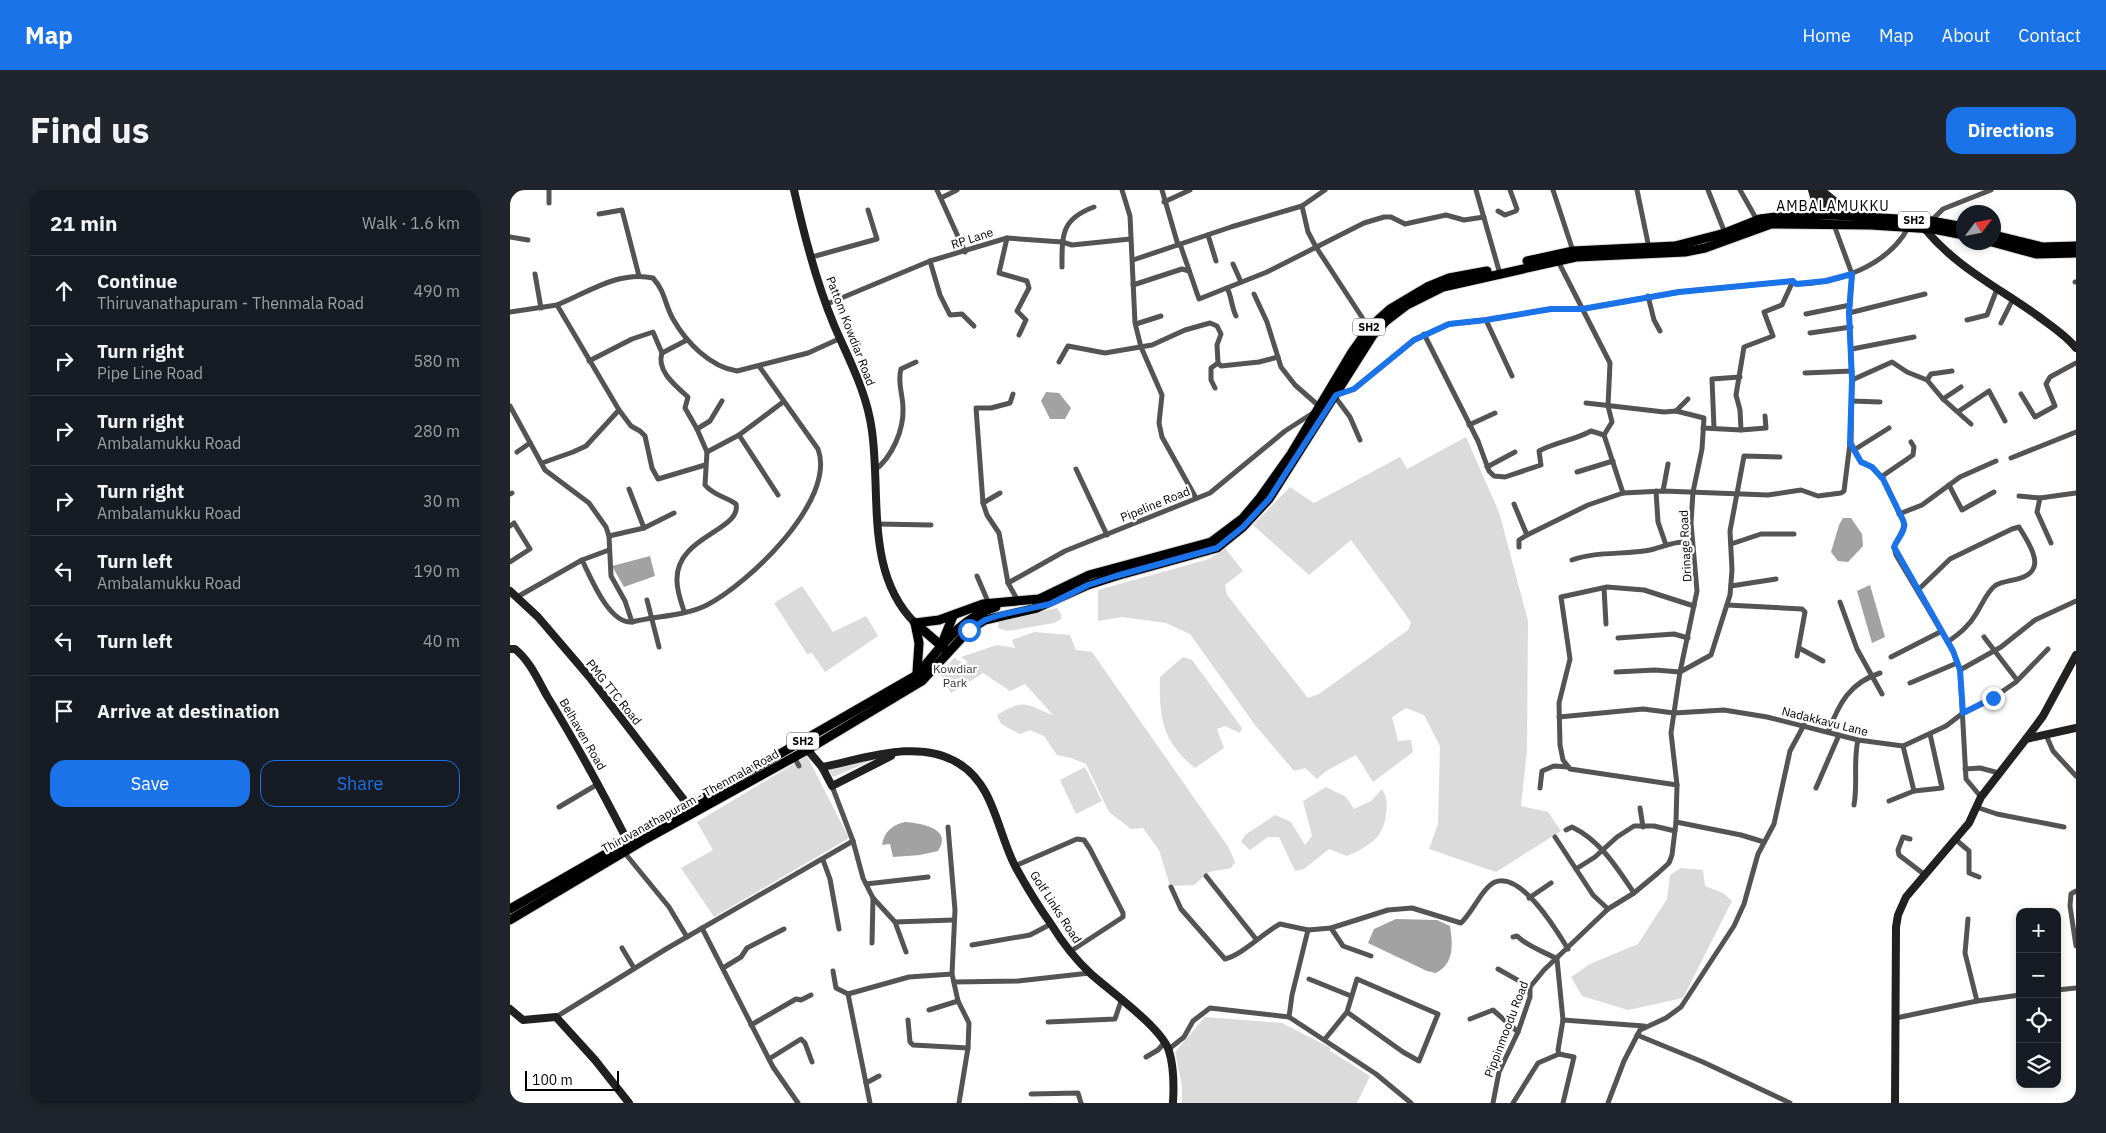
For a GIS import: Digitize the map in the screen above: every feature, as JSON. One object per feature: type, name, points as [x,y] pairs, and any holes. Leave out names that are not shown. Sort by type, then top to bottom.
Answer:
[{"type":"main road","name":"SH2","points":[[1557,257],[1573,251],[1649,248],[1692,242],[1725,233],[1757,220],[1819,215],[1863,216],[1956,226]]},
{"type":"main road","name":"Thiruvanathapuram - Thenmala Road","points":[[510,920],[624,852],[691,809],[807,750],[922,681],[945,649],[985,620],[1037,608],[1088,585],[1217,548],[1243,527],[1269,499],[1318,413],[1371,331],[1425,295],[1460,282],[1557,257],[1685,252],[1705,248],[1772,224],[1834,224],[1908,228],[1928,224],[1956,233]]},
{"type":"main road","points":[[2001,237],[2042,247],[2076,246]]},
{"type":"main road","points":[[2001,244],[2036,254],[2076,253]]},
{"type":"main road","name":"SH2","points":[[510,909],[627,840],[691,809],[917,674],[945,649],[961,624],[974,616],[986,610],[1018,601],[1039,599],[1089,575],[1211,542],[1243,518],[1259,499],[1332,394]]},
{"type":"main road","points":[[915,623],[931,622],[953,616],[975,606],[1018,601]]},
{"type":"main road","name":"SH2","points":[[945,649],[953,616]]},
{"type":"main road","points":[[915,623],[945,649]]},
{"type":"main road","points":[[915,623],[919,644],[917,674]]},
{"type":"street","points":[[549,190],[549,203]]},
{"type":"street","name":"Pattom Kowdiar Road","points":[[794,190],[827,304],[840,338],[855,368],[866,404],[872,431],[878,524],[887,578],[896,600],[915,623]]},
{"type":"street","points":[[937,190],[965,252]]},
{"type":"street","points":[[941,198],[957,190]]},
{"type":"street","points":[[1122,190],[1130,216],[1136,324],[1141,347],[1162,395],[1159,423],[1162,437],[1196,498]]},
{"type":"street","points":[[1162,190],[1164,202],[1199,299],[1241,282],[1380,218],[1391,217],[1405,224],[1446,215],[1464,220],[1484,217]]},
{"type":"street","points":[[1164,202],[1190,190]]},
{"type":"street","points":[[1133,260],[1302,206],[1325,190]]},
{"type":"street","points":[[1476,190],[1500,271]]},
{"type":"street","points":[[1498,211],[1505,215],[1516,211],[1517,209],[1510,190]]},
{"type":"street","points":[[1554,190],[1573,251]]},
{"type":"street","points":[[1637,190],[1649,248]]},
{"type":"street","points":[[1708,190],[1725,233]]},
{"type":"street","points":[[1740,190],[1757,220]]},
{"type":"street","points":[[1812,190],[1819,215]]},
{"type":"street","points":[[1519,547],[1519,540],[1527,535],[1588,505],[1623,493],[1663,491],[1768,495],[1801,490],[1818,496],[1844,491],[1850,443],[1852,400],[1852,350],[1849,313],[1852,274],[1832,215],[1816,190]]},
{"type":"street","points":[[1821,190],[1842,207],[1863,216]]},
{"type":"street","points":[[1991,190],[1943,209],[1928,224],[1938,244],[1958,262],[2058,331],[2076,348]]},
{"type":"street","points":[[1302,206],[1308,232],[1316,247],[1371,331]]},
{"type":"street","points":[[1062,267],[1062,242],[1066,225],[1082,211],[1094,207]]},
{"type":"street","points":[[599,214],[622,210],[639,276]]},
{"type":"street","points":[[812,257],[877,239],[868,210]]},
{"type":"street","points":[[1360,440],[1350,417],[1332,394],[1354,389],[1414,340],[1449,324],[1551,309],[1582,309],[1648,296],[1793,281],[1796,284],[1807,284],[1852,274],[1887,254],[1902,239],[1908,228]]},
{"type":"street","points":[[1208,235],[1216,261]]},
{"type":"street","points":[[510,238],[528,240]]},
{"type":"street","points":[[1007,238],[999,273],[1027,281],[1030,288],[1017,311],[1026,320],[1019,335]]},
{"type":"street","name":"RP Lane","points":[[827,304],[930,261],[1007,238],[1062,242],[1072,245],[1130,240]]},
{"type":"street","points":[[1557,257],[1610,363],[1608,406],[1612,422],[1604,435]]},
{"type":"street","points":[[930,261],[940,295],[950,316],[962,314],[974,326]]},
{"type":"street","points":[[1233,264],[1241,282]]},
{"type":"street","points":[[1133,285],[1182,269],[1189,271]]},
{"type":"street","points":[[535,274],[541,308]]},
{"type":"street","points":[[510,312],[557,305],[612,281],[639,276],[653,278],[663,290],[672,317],[687,340],[700,353],[727,369],[737,370],[759,366],[808,353],[840,338]]},
{"type":"street","points":[[1741,430],[1740,410],[1736,396],[1744,347],[1773,336],[1764,312],[1782,305],[1793,281]]},
{"type":"street","points":[[1227,288],[1231,296],[1230,304],[1236,316]]},
{"type":"street","points":[[1967,320],[1987,315],[1997,289]]},
{"type":"street","points":[[1254,294],[1267,322],[1286,375],[1318,413]]},
{"type":"street","points":[[1849,313],[1925,294]]},
{"type":"street","points":[[1648,296],[1654,320],[1660,331]]},
{"type":"street","points":[[2001,323],[2013,299]]},
{"type":"street","points":[[557,305],[619,410],[631,426],[645,436],[652,468],[658,479],[705,465]]},
{"type":"street","points":[[1806,314],[1850,305]]},
{"type":"street","points":[[1136,324],[1161,316]]},
{"type":"street","points":[[1486,320],[1512,376]]},
{"type":"street","points":[[1059,362],[1068,346],[1105,353],[1152,345],[1185,330],[1214,324],[1221,334],[1216,346],[1218,363]]},
{"type":"street","points":[[1810,333],[1851,328]]},
{"type":"street","points":[[589,361],[653,332],[662,353],[660,359],[666,376],[688,397],[685,408],[697,429],[706,452],[705,485],[712,493],[728,498],[736,504],[737,511],[734,518],[698,542],[686,552],[681,560],[677,581],[684,611]]},
{"type":"street","points":[[1424,334],[1470,425],[1487,467],[1494,476],[1505,477],[1541,465],[1539,451],[1548,446],[1592,431],[1604,435]]},
{"type":"street","points":[[1852,350],[1914,337]]},
{"type":"street","points":[[662,353],[687,340]]},
{"type":"street","points":[[1215,388],[1211,380],[1211,368],[1218,363],[1231,366],[1278,357]]},
{"type":"street","points":[[874,470],[882,465],[894,446],[901,424],[903,408],[900,380],[901,369],[916,362]]},
{"type":"street","points":[[1852,380],[1892,362],[1907,372],[1927,380],[1971,424]]},
{"type":"street","points":[[2021,394],[2035,417],[2053,409],[2056,406],[2046,384],[2050,376],[2076,363]]},
{"type":"street","points":[[582,560],[602,600],[619,618],[632,622],[706,605],[751,574],[785,539],[808,504],[819,476],[821,457],[818,449],[759,366]]},
{"type":"street","points":[[1805,373],[1852,370]]},
{"type":"street","points":[[1927,380],[1931,374],[1952,370]]},
{"type":"street","points":[[1714,428],[1712,379],[1740,377]]},
{"type":"street","points":[[1943,398],[1961,387]]},
{"type":"street","points":[[1959,411],[1989,391],[2005,421]]},
{"type":"street","points":[[1013,394],[1010,403],[991,408],[976,408],[983,503],[1001,539],[1008,583],[1018,601]]},
{"type":"street","points":[[1586,403],[1664,412],[1676,411],[1688,398]]},
{"type":"street","points":[[1852,400],[1880,402]]},
{"type":"street","points":[[697,429],[710,421],[722,401]]},
{"type":"street","points":[[706,452],[739,435],[784,402]]},
{"type":"street","points":[[510,406],[545,470],[554,479],[596,510],[609,536],[610,576],[625,601],[632,622]]},
{"type":"street","points":[[542,463],[586,446],[619,410]]},
{"type":"street","name":"Drinage Road","points":[[1674,713],[1680,672],[1697,591],[1692,543],[1693,492],[1702,450],[1704,428],[1704,418],[1676,411]]},
{"type":"street","name":"Pipeline Road","points":[[1008,583],[1065,551],[1210,493],[1285,431],[1318,413]]},
{"type":"street","points":[[1470,425],[1495,413]]},
{"type":"street","points":[[1704,428],[1741,430],[1766,428],[1765,416]]},
{"type":"street","points":[[1854,450],[1889,428]]},
{"type":"street","points":[[2011,458],[2076,432]]},
{"type":"street","points":[[739,435],[778,495]]},
{"type":"street","points":[[1604,435],[1623,493]]},
{"type":"street","points":[[1881,477],[1913,455],[1914,447],[1911,442]]},
{"type":"street","points":[[518,452],[530,443]]},
{"type":"street","points":[[1850,443],[1861,462],[1872,467],[1881,477],[1905,525],[1894,547],[1949,641],[1960,670],[1966,779],[1981,797]]},
{"type":"street","points":[[1487,467],[1515,452]]},
{"type":"street","points":[[1616,672],[1655,670],[1680,672],[1711,655],[1727,606],[1731,586],[1730,531],[1735,495],[1744,456],[1780,458]]},
{"type":"street","points":[[1577,472],[1613,461]]},
{"type":"street","points":[[1899,514],[1922,505],[1960,477],[1996,461]]},
{"type":"street","points":[[1663,491],[1668,464]]},
{"type":"street","points":[[1076,469],[1108,535]]},
{"type":"street","points":[[1950,485],[1962,510],[1994,492]]},
{"type":"street","points":[[629,488],[644,528]]},
{"type":"street","points":[[1656,491],[1658,522],[1666,545]]},
{"type":"street","points":[[983,503],[1000,493]]},
{"type":"street","points":[[2019,496],[2040,498],[2076,493]]},
{"type":"street","points":[[2040,498],[2036,512],[2051,544]]},
{"type":"street","points":[[1514,504],[1527,535]]},
{"type":"street","points":[[609,536],[644,528],[674,513]]},
{"type":"street","points":[[510,526],[514,523],[530,549],[510,562]]},
{"type":"street","points":[[878,524],[931,525]]},
{"type":"street","points":[[1918,590],[1950,559],[2019,527],[2032,554],[2033,569],[2024,576],[1996,585],[1966,628],[1949,641]]},
{"type":"street","points":[[1731,544],[1761,534],[1794,534]]},
{"type":"street","points":[[1572,560],[1581,557],[1631,553],[1666,545],[1692,543]]},
{"type":"street","points":[[517,597],[582,560],[609,550]]},
{"type":"street","points":[[977,576],[989,604]]},
{"type":"street","points":[[1731,586],[1776,579]]},
{"type":"street","points":[[1569,768],[1563,760],[1560,745],[1559,717],[1562,690],[1570,659],[1561,597],[1604,588],[1644,590],[1694,606]]},
{"type":"street","points":[[1604,588],[1606,624]]},
{"type":"street","name":"PMG TTC Road","points":[[510,591],[538,617],[591,679],[691,809]]},
{"type":"street","points":[[647,600],[659,647]]},
{"type":"street","points":[[1960,670],[1994,650],[2035,620],[2076,600]]},
{"type":"street","points":[[1840,602],[1857,649],[1882,694]]},
{"type":"street","points":[[1727,606],[1802,609],[1805,612],[1804,622],[1797,656]]},
{"type":"street","points":[[1891,657],[1942,631]]},
{"type":"street","points":[[1618,638],[1674,634],[1688,638]]},
{"type":"street","points":[[1984,637],[2018,680]]},
{"type":"street","name":"Belhaven Road","points":[[510,649],[516,648],[534,671],[598,784],[627,840]]},
{"type":"street","points":[[1799,648],[1823,661]]},
{"type":"street","points":[[1914,791],[1903,746],[1946,726],[1963,713],[1993,698],[2018,680],[2048,649]]},
{"type":"street","points":[[1895,1103],[1896,1018],[1894,957],[1898,915],[1906,898],[1969,823],[1981,797],[2043,716],[2076,655]]},
{"type":"street","points":[[1910,683],[1957,663]]},
{"type":"street","points":[[1828,732],[1841,701],[1872,675],[1880,673]]},
{"type":"street","name":"Nadakkavu Lane","points":[[1559,717],[1644,709],[1674,713],[1724,710],[1804,725],[1858,740],[1903,746]]},
{"type":"street","name":"Pippinmoodu Road","points":[[1493,1103],[1499,1072],[1518,1032],[1530,997],[1530,988],[1544,970],[1608,909],[1634,894],[1669,863],[1676,822],[1677,785],[1671,733],[1674,713]]},
{"type":"street","points":[[1563,1020],[1645,1026],[1666,1018],[1681,1007],[1734,926],[1744,904],[1750,877],[1764,842],[1774,824],[1790,750],[1804,725]]},
{"type":"street","points":[[2026,739],[2076,728]]},
{"type":"street","points":[[1889,801],[1914,791],[1942,788],[1930,734]]},
{"type":"street","points":[[1816,788],[1839,736]]},
{"type":"street","points":[[2046,736],[2053,750],[2076,776]]},
{"type":"street","points":[[1854,805],[1857,782],[1855,756],[1858,740]]},
{"type":"street","points":[[801,742],[822,767],[832,786],[853,841],[856,859],[866,884],[873,898],[895,922],[906,952]]},
{"type":"street","points":[[832,786],[899,752]]},
{"type":"street","name":"Golf Links Road","points":[[822,767],[899,752],[940,754],[958,762],[972,773],[982,785],[1015,866],[1051,924],[1071,951],[1090,972],[1122,998],[1166,1046]]},
{"type":"street","points":[[794,757],[799,766]]},
{"type":"street","points":[[1540,788],[1542,771],[1554,766],[1677,785]]},
{"type":"street","points":[[1965,768],[1980,768],[1999,773]]},
{"type":"street","points":[[559,807],[598,784]]},
{"type":"street","points":[[1976,807],[1997,814],[2064,827]]},
{"type":"street","points":[[1640,808],[1643,827]]},
{"type":"street","points":[[1676,822],[1742,835],[1764,842]]},
{"type":"street","points":[[1576,869],[1634,826],[1654,826],[1675,831]]},
{"type":"street","points":[[948,827],[955,896],[952,974],[958,1001],[969,1023],[968,1048],[959,1103]]},
{"type":"street","points":[[1566,830],[1572,827],[1604,850],[1634,894]]},
{"type":"street","points":[[1554,837],[1600,903],[1608,909]]},
{"type":"street","points":[[1910,839],[1903,837],[1898,850],[1899,855],[1925,875]]},
{"type":"street","points":[[1015,866],[1077,839],[1084,840],[1123,914],[1111,926],[1071,951]]},
{"type":"street","points":[[1955,840],[1969,851],[1969,872],[1978,877]]},
{"type":"street","points":[[510,1009],[523,1020],[556,1017],[634,968],[853,841]]},
{"type":"street","points":[[624,852],[669,907],[687,937]]},
{"type":"street","points":[[823,860],[830,879],[839,930]]},
{"type":"street","points":[[1206,876],[1256,939]]},
{"type":"street","points":[[866,884],[928,877]]},
{"type":"street","points":[[1170,887],[1181,909],[1225,959],[1234,957],[1256,939],[1280,924],[1308,930],[1331,928],[1388,910],[1412,908],[1461,923],[1471,914],[1489,887],[1502,881],[1514,884],[1544,912],[1568,949]]},
{"type":"street","points":[[1529,898],[1551,883]]},
{"type":"street","points":[[2076,891],[2071,894],[2070,906],[2076,946]]},
{"type":"street","points":[[872,942],[873,898]]},
{"type":"street","points":[[1968,919],[1966,954],[1977,1001]]},
{"type":"street","points":[[895,922],[953,920]]},
{"type":"street","points":[[972,945],[1030,935],[1051,924]]},
{"type":"street","points":[[702,928],[769,1059],[798,1103]]},
{"type":"street","points":[[722,968],[741,957],[747,948],[784,928]]},
{"type":"street","points":[[1331,928],[1343,946],[1371,956]]},
{"type":"street","points":[[1289,1017],[1292,995],[1308,930]]},
{"type":"street","points":[[1512,937],[1517,936],[1528,946],[1538,948],[1557,959],[1563,1020],[1559,1054]]},
{"type":"street","points":[[622,948],[634,968]]},
{"type":"street","points":[[1498,969],[1530,988]]},
{"type":"street","points":[[833,971],[836,988],[848,994],[909,977],[952,974]]},
{"type":"street","points":[[954,982],[1018,981],[1090,972]]},
{"type":"street","points":[[1309,979],[1351,996]]},
{"type":"street","points":[[1325,1039],[1347,1012],[1355,982],[1361,979],[1438,1014],[1419,1061],[1403,1052],[1347,1012]]},
{"type":"street","points":[[2061,990],[2076,988]]},
{"type":"street","points":[[848,994],[870,1103]]},
{"type":"street","points":[[751,1025],[796,999],[801,1000],[811,995]]},
{"type":"street","points":[[1896,1018],[1977,1001],[2016,996]]},
{"type":"street","points":[[1048,1022],[1115,1019],[1122,998]]},
{"type":"street","points":[[929,1010],[958,1001]]},
{"type":"street","points":[[1146,1057],[1184,1037],[1193,1021],[1210,1008],[1289,1017],[1376,1074],[1411,1103]]},
{"type":"street","points":[[1470,1019],[1493,1010],[1518,1032]]},
{"type":"street","points":[[556,1017],[595,1060],[629,1103]]},
{"type":"street","points":[[908,1020],[910,1042],[913,1045],[968,1048]]},
{"type":"street","points":[[1608,1103],[1624,1061],[1637,1036],[1645,1026]]},
{"type":"street","points":[[1637,1036],[1703,1062],[1790,1103]]},
{"type":"street","points":[[769,1059],[801,1039],[805,1043],[812,1062]]},
{"type":"street","points":[[1166,1046],[1174,1078],[1173,1103]]},
{"type":"street","points":[[1513,1103],[1538,1063],[1559,1054],[1574,1057],[1564,1103]]},
{"type":"street","points":[[866,1083],[878,1076]]},
{"type":"street","points":[[1031,1094],[1078,1093],[1081,1103]]},
{"type":"green space","points":[[1466,437],[1499,512],[1528,621],[1527,750],[1521,806],[1548,812],[1561,831],[1496,872],[1429,849],[1438,824],[1440,746],[1424,715],[1406,708],[1392,717],[1398,741],[1411,740],[1413,752],[1373,782],[1356,755],[1326,771],[1317,779],[1305,768],[1294,771],[1255,725],[1190,634],[1166,623],[1122,617],[1098,621],[1098,590],[1209,559],[1225,548],[1243,571],[1225,585],[1227,595],[1308,698],[1319,694],[1408,630],[1411,622],[1351,540],[1309,575],[1253,525],[1290,487],[1314,503],[1400,457],[1407,469]]},
{"type":"green space","points":[[802,586],[833,632],[866,616],[878,636],[825,672],[812,653],[807,654],[774,603]]},
{"type":"green space","points":[[1057,608],[1061,614],[1061,619],[1054,623],[1007,631],[998,628],[999,621]]},
{"type":"green space","name":"Kowdiar Park","points":[[1034,632],[1070,635],[1076,650],[1092,652],[1229,848],[1235,862],[1231,868],[1209,872],[1194,885],[1170,886],[1159,850],[1143,828],[1131,829],[1109,812],[1086,764],[1057,755],[1044,736],[1030,730],[1020,734],[1001,724],[997,715],[1014,706],[1025,704],[1053,715],[1025,684],[1010,691],[983,673],[951,693],[940,673],[954,658],[965,664],[968,662],[961,657],[997,645],[1015,648],[1012,640]]},
{"type":"green space","points":[[1183,657],[1192,660],[1242,728],[1240,733],[1225,726],[1217,729],[1224,748],[1195,768],[1175,748],[1169,738],[1160,705],[1160,677]]},
{"type":"green space","points":[[807,756],[849,838],[714,917],[681,868],[713,850],[697,822]]},
{"type":"green space","points":[[875,759],[833,777],[828,769]]},
{"type":"green space","points":[[1085,767],[1102,801],[1076,814],[1060,780]]},
{"type":"green space","points":[[1326,787],[1346,797],[1354,809],[1371,801],[1382,789],[1387,802],[1386,815],[1378,836],[1373,841],[1347,856],[1329,849],[1304,869],[1295,871],[1279,837],[1268,837],[1250,850],[1241,842],[1245,835],[1275,815],[1291,822],[1305,845],[1312,836],[1303,801]]},
{"type":"green space","points":[[1681,868],[1703,870],[1705,886],[1723,893],[1732,901],[1683,998],[1628,1010],[1582,996],[1571,977],[1590,964],[1638,944],[1667,899],[1670,875]]},
{"type":"green space","points":[[1205,1017],[1282,1023],[1331,1048],[1330,1051],[1370,1076],[1357,1103],[1182,1103],[1182,1086],[1175,1052]]},
{"type":"shaded area","points":[[1046,392],[1059,393],[1071,408],[1065,419],[1050,419],[1041,401]]},
{"type":"shaded area","points":[[1843,518],[1851,518],[1862,534],[1863,546],[1848,562],[1838,561],[1831,552]]},
{"type":"shaded area","points":[[650,556],[655,576],[624,587],[612,566]]},
{"type":"shaded area","points":[[1870,585],[1885,637],[1872,643],[1857,591]]},
{"type":"shaded area","points":[[905,822],[933,828],[938,832],[942,837],[942,843],[938,851],[920,855],[893,857],[890,844],[882,845],[883,840],[889,830]]},
{"type":"shaded area","points":[[1396,919],[1437,920],[1450,926],[1451,953],[1442,969],[1436,973],[1427,971],[1368,943],[1374,929]]},
{"type":"district","name":"AMBALAMUKKU","points":[[1833,206]]},
{"type":"route","points":[[969,630],[985,620],[1000,615],[1050,604],[1088,585],[1217,548],[1243,527],[1269,499],[1336,395],[1354,389],[1414,340],[1436,328],[1464,321],[1486,320],[1551,309],[1582,309],[1648,296],[1793,281],[1796,284],[1807,284],[1852,274],[1849,313],[1852,335],[1850,443],[1861,462],[1872,467],[1883,479],[1903,520],[1905,525],[1894,547],[1896,555],[1906,568],[1949,641],[1960,670],[1963,713],[1993,698]]}]
